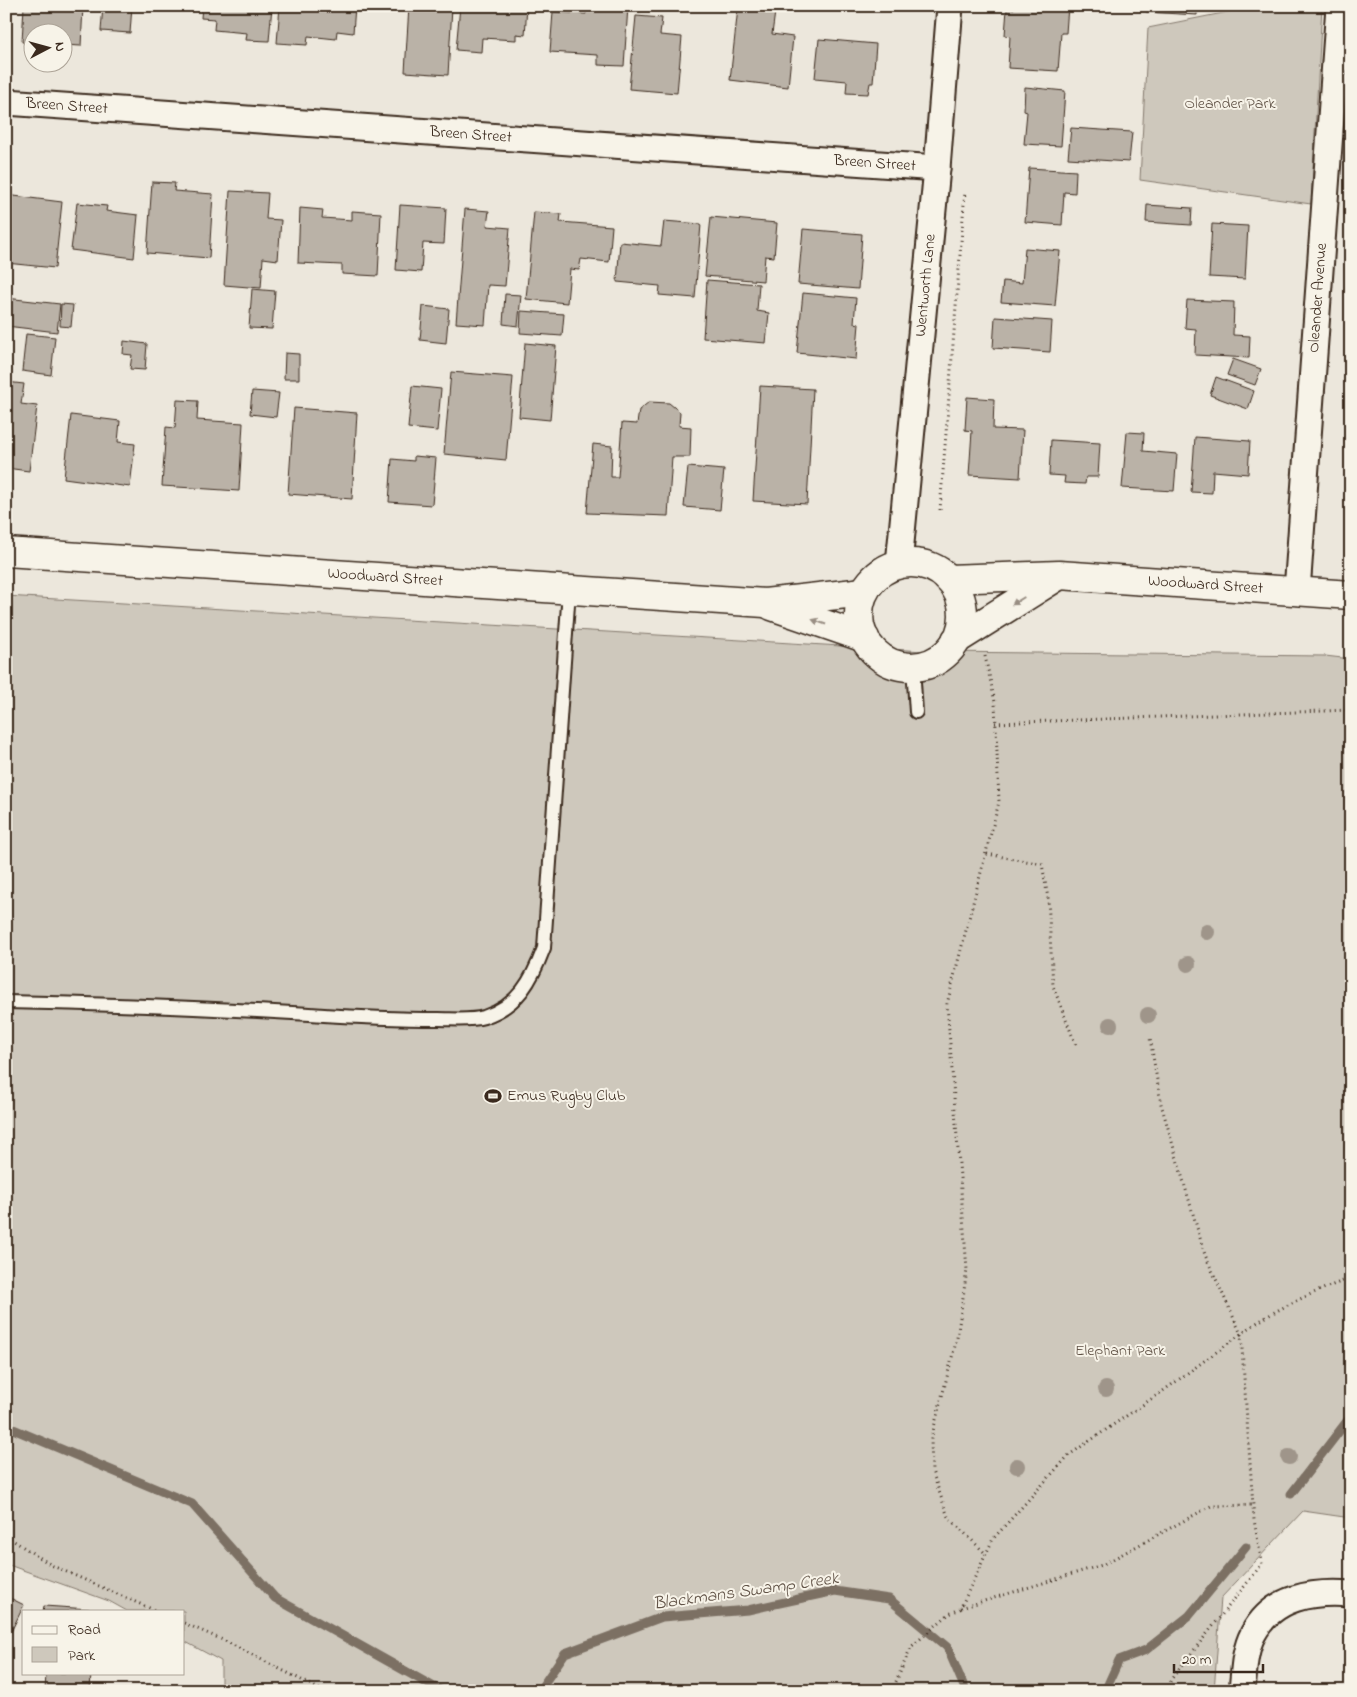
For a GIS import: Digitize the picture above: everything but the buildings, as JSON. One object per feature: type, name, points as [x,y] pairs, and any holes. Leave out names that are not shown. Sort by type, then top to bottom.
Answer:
[{"type":"street","name":"Wentworth Lane","points":[[899,564],[937,168],[950,6]]},
{"type":"street","name":"Oleander Avenue","points":[[1298,591],[1339,6]]},
{"type":"street","name":"Breen Street","points":[[6,102],[937,168]]},
{"type":"street","name":"Woodward Street","points":[[6,552],[765,603],[864,592]]},
{"type":"street","points":[[967,632],[961,626],[962,611],[958,594],[948,579],[936,570],[922,564],[899,564],[880,573],[864,592],[859,617],[865,638],[874,651],[885,660],[913,667],[939,659],[967,632],[1059,575]]},
{"type":"street","name":"Woodward Street","points":[[948,579],[1059,575],[1351,595]]},
{"type":"street","name":"Woodward Street","points":[[765,603],[865,638]]},
{"type":"street","points":[[1242,1691],[1247,1651],[1253,1634],[1264,1618],[1297,1597],[1313,1593],[1351,1594]]},
{"type":"lane","points":[[6,1002],[237,1009],[398,1019],[468,1019],[483,1017],[506,1007],[524,990],[535,971],[544,948],[569,590]]},
{"type":"lane","points":[[913,667],[916,712]]},
{"type":"path","points":[[940,510],[966,184]]},
{"type":"path","points":[[967,632],[995,702],[999,802],[947,1004],[967,1270],[957,1338],[931,1439],[932,1471],[948,1517],[986,1554]]},
{"type":"path","points":[[995,723],[1351,710]]},
{"type":"path","points":[[987,854],[1042,864],[1048,898],[1053,986],[1078,1048]]},
{"type":"path","points":[[1150,1038],[1161,1104],[1205,1255],[1240,1334],[1253,1505],[1262,1564],[1172,1678],[1166,1691]]},
{"type":"path","points":[[960,1608],[993,1539],[1069,1455],[1163,1391],[1266,1315],[1316,1291],[1351,1278]]},
{"type":"path","points":[[892,1691],[911,1646],[948,1614],[960,1608],[1102,1565],[1211,1506],[1253,1505]]},
{"type":"path","points":[[6,1536],[53,1566],[154,1610]]},
{"type":"path","points":[[185,1623],[226,1641],[322,1691]]},
{"type":"green space","name":"Oleander Park","points":[[1258,6],[1322,6],[1311,204],[1140,180],[1148,28]]},
{"type":"green space","name":"Elephant Park","points":[[6,596],[941,652],[1325,656],[1351,659],[1351,1518],[1303,1511],[1221,1598],[1214,1691],[221,1691],[221,1661],[185,1642],[185,1610],[125,1610],[109,1601],[6,1564]]},
{"type":"waterway","points":[[1291,1494],[1351,1416]]},
{"type":"waterway","name":"Blackmans Swamp Creek","points":[[6,1426],[192,1504],[275,1598],[441,1691]]},
{"type":"waterway","points":[[1105,1691],[1119,1660],[1146,1650],[1189,1616],[1246,1547]]},
{"type":"waterway","name":"Blackmans Swamp Creek","points":[[539,1691],[565,1653],[662,1617],[748,1610],[835,1591],[889,1599],[947,1647],[966,1691]]},
{"type":"place","name":"Emus Rugby Club","points":[[493,1096]]}]
